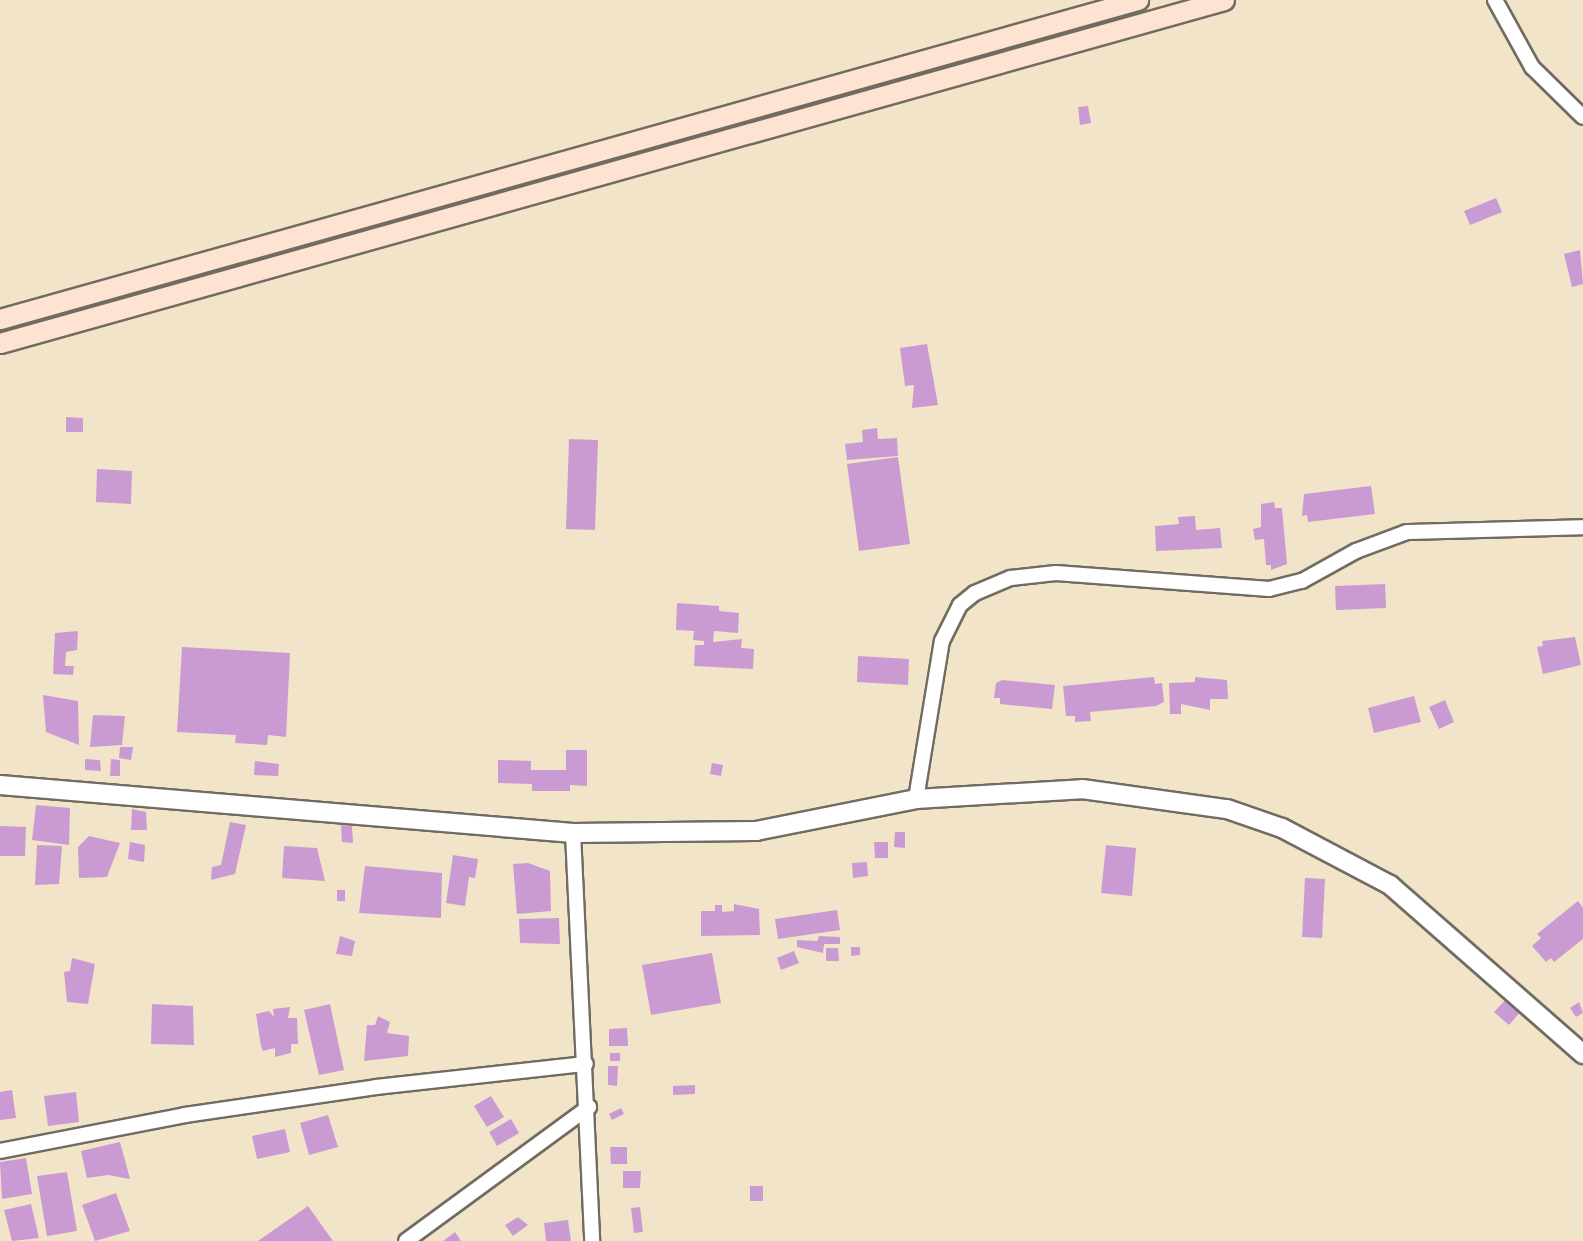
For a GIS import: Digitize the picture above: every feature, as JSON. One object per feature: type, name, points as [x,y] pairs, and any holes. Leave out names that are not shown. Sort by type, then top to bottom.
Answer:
[{"type":"main road","points":[[0,319],[1138,0]]},
{"type":"main road","points":[[0,343],[1224,0]]},
{"type":"street","points":[[1495,0],[1532,66],[1583,117]]},
{"type":"street","points":[[916,799],[943,641],[960,606],[975,593],[1011,578],[1056,573],[1269,589],[1302,581],[1356,551],[1407,532],[1583,527]]},
{"type":"street","points":[[0,785],[573,833],[756,831],[916,799],[1082,789],[1227,809],[1282,828],[1390,885],[1583,1054]]},
{"type":"street","points":[[573,833],[579,1014],[589,1107],[592,1241]]},
{"type":"street","points":[[0,1151],[198,1113],[376,1087],[586,1064]]},
{"type":"street","points":[[406,1241],[589,1107]]},
{"type":"building","points":[[1088,106],[1091,123],[1080,125],[1078,107]]},
{"type":"building","points":[[1496,198],[1502,212],[1470,225],[1464,211]]},
{"type":"building","points":[[1580,250],[1583,284],[1572,287],[1564,254]]},
{"type":"building","points":[[927,344],[938,405],[912,408],[914,385],[905,386],[900,348]]},
{"type":"building","points":[[66,417],[83,418],[83,432],[66,432]]},
{"type":"building","points":[[877,428],[878,439],[897,438],[898,456],[847,460],[845,444],[863,442],[862,430]]},
{"type":"building","points":[[569,439],[598,440],[595,530],[566,529]]},
{"type":"building","points":[[898,457],[910,544],[859,551],[847,464]]},
{"type":"building","points":[[97,469],[132,471],[131,504],[96,502]]},
{"type":"building","points":[[1371,486],[1375,514],[1308,522],[1307,515],[1302,516],[1304,494]]},
{"type":"building","points":[[1274,502],[1275,508],[1282,508],[1287,564],[1271,570],[1271,565],[1266,565],[1264,539],[1255,540],[1253,529],[1261,527],[1261,504]]},
{"type":"building","points":[[1195,516],[1196,530],[1220,528],[1222,548],[1156,551],[1155,526],[1179,524],[1178,517]]},
{"type":"building","points":[[1385,584],[1386,608],[1336,610],[1335,586]]},
{"type":"building","points":[[677,603],[719,606],[719,611],[739,613],[738,633],[714,631],[713,642],[742,639],[741,648],[754,649],[753,669],[694,666],[695,645],[704,645],[704,641],[693,640],[694,631],[676,630]]},
{"type":"building","points":[[78,631],[77,650],[66,652],[65,666],[74,666],[73,675],[53,674],[55,633]]},
{"type":"building","points":[[1575,637],[1581,665],[1543,674],[1537,647],[1543,646],[1542,641]]},
{"type":"building","points":[[182,647],[290,653],[286,737],[268,735],[267,745],[235,743],[236,735],[177,732]]},
{"type":"building","points":[[858,656],[909,659],[908,685],[857,682]]},
{"type":"building","points":[[1154,677],[1155,684],[1162,683],[1164,702],[1156,706],[1090,712],[1091,721],[1075,722],[1075,716],[1066,716],[1063,686]]},
{"type":"building","points":[[1195,677],[1227,680],[1228,699],[1210,699],[1210,710],[1181,704],[1181,714],[1170,714],[1169,683],[1195,682]]},
{"type":"building","points":[[1002,680],[1055,685],[1052,709],[1000,704],[1000,698],[994,698],[996,683]]},
{"type":"building","points":[[43,695],[78,701],[79,745],[46,732]]},
{"type":"building","points":[[1414,696],[1421,722],[1374,733],[1368,708]]},
{"type":"building","points":[[1445,700],[1454,722],[1439,729],[1429,707]]},
{"type":"building","points":[[93,715],[125,716],[122,745],[90,747]]},
{"type":"building","points":[[120,747],[133,747],[131,760],[119,758]]},
{"type":"building","points":[[566,750],[587,750],[587,786],[570,785],[570,791],[532,791],[532,784],[498,783],[498,760],[531,761],[531,770],[566,770]]},
{"type":"building","points":[[85,759],[100,760],[101,771],[85,770]]},
{"type":"building","points":[[111,759],[120,760],[120,776],[110,776]]},
{"type":"building","points":[[255,761],[279,764],[278,776],[254,775]]},
{"type":"building","points":[[712,763],[723,765],[721,776],[710,774]]},
{"type":"building","points":[[36,805],[70,808],[69,845],[32,840]]},
{"type":"building","points":[[132,809],[146,812],[147,830],[131,830]]},
{"type":"building","points":[[230,822],[246,825],[235,874],[211,880],[212,867],[221,865]]},
{"type":"building","points":[[341,825],[352,826],[353,843],[342,842]]},
{"type":"building","points":[[0,826],[26,827],[25,856],[0,856]]},
{"type":"building","points":[[895,832],[905,832],[905,848],[894,847]]},
{"type":"building","points":[[89,836],[120,843],[107,877],[79,878],[78,847]]},
{"type":"building","points":[[130,842],[145,845],[144,862],[128,859]]},
{"type":"building","points":[[874,842],[888,842],[888,858],[875,858]]},
{"type":"building","points":[[37,845],[62,846],[59,884],[35,885]]},
{"type":"building","points":[[1106,845],[1136,848],[1132,896],[1101,893]]},
{"type":"building","points":[[284,846],[317,848],[325,881],[282,878]]},
{"type":"building","points":[[453,855],[478,859],[475,878],[469,877],[465,906],[446,903]]},
{"type":"building","points":[[867,862],[868,876],[853,878],[852,863]]},
{"type":"building","points":[[528,863],[550,871],[551,911],[517,914],[513,864]]},
{"type":"building","points":[[365,866],[442,873],[441,918],[359,913]]},
{"type":"building","points":[[1305,878],[1325,879],[1322,938],[1302,937]]},
{"type":"building","points":[[337,890],[345,890],[345,901],[337,901]]},
{"type":"building","points":[[1578,901],[1583,908],[1583,939],[1554,962],[1551,958],[1546,962],[1532,946],[1541,938],[1537,934]]},
{"type":"building","points":[[734,904],[759,909],[760,935],[701,936],[701,911],[715,911],[715,905],[722,905],[722,912],[734,911]]},
{"type":"building","points":[[837,910],[840,930],[778,939],[775,919]]},
{"type":"building","points":[[559,918],[560,944],[520,943],[519,919]]},
{"type":"building","points":[[340,936],[355,941],[352,956],[336,954]]},
{"type":"building","points":[[819,936],[840,937],[840,944],[824,944],[823,953],[797,947],[797,940],[817,941]]},
{"type":"building","points":[[851,947],[860,947],[860,955],[851,956]]},
{"type":"building","points":[[826,948],[838,948],[839,961],[826,961]]},
{"type":"building","points":[[794,951],[799,963],[781,970],[777,958]]},
{"type":"building","points":[[712,953],[721,1003],[651,1015],[642,965]]},
{"type":"building","points":[[72,958],[95,964],[88,1004],[67,1002],[64,972],[70,971]]},
{"type":"building","points":[[1507,998],[1522,1010],[1509,1025],[1494,1012]]},
{"type":"building","points":[[1579,1002],[1583,1013],[1576,1017],[1570,1008]]},
{"type":"building","points":[[152,1004],[193,1006],[194,1045],[151,1044]]},
{"type":"building","points":[[330,1004],[344,1070],[319,1075],[304,1010]]},
{"type":"building","points":[[290,1007],[288,1018],[297,1018],[298,1044],[291,1044],[291,1053],[275,1057],[275,1048],[263,1051],[256,1014],[269,1011],[274,1017],[273,1009]]},
{"type":"building","points":[[378,1016],[390,1022],[387,1033],[409,1036],[408,1056],[364,1061],[367,1025],[375,1025]]},
{"type":"building","points":[[627,1028],[628,1046],[609,1046],[609,1029]]},
{"type":"building","points":[[610,1053],[620,1053],[620,1061],[610,1061]]},
{"type":"building","points":[[608,1066],[618,1066],[617,1086],[608,1085]]},
{"type":"building","points":[[695,1085],[695,1094],[673,1095],[673,1086]]},
{"type":"building","points":[[12,1090],[16,1118],[0,1120],[0,1092]]},
{"type":"building","points":[[76,1092],[79,1122],[48,1126],[44,1096]]},
{"type":"building","points":[[491,1096],[504,1117],[487,1127],[474,1106]]},
{"type":"building","points":[[621,1108],[624,1114],[612,1120],[609,1114]]},
{"type":"building","points":[[328,1115],[338,1147],[309,1155],[300,1123]]},
{"type":"building","points":[[511,1119],[519,1133],[497,1146],[489,1132]]},
{"type":"building","points":[[285,1129],[290,1152],[257,1159],[252,1136]]},
{"type":"building","points":[[120,1142],[130,1179],[108,1175],[87,1178],[81,1151]]},
{"type":"building","points":[[610,1147],[627,1147],[627,1164],[611,1164]]},
{"type":"building","points":[[26,1158],[32,1194],[2,1199],[0,1162]]},
{"type":"building","points":[[623,1171],[641,1171],[640,1188],[623,1188]]},
{"type":"building","points":[[67,1172],[77,1231],[47,1236],[37,1176]]},
{"type":"building","points":[[750,1186],[763,1186],[763,1201],[750,1201]]},
{"type":"building","points":[[116,1193],[130,1231],[95,1241],[82,1205]]},
{"type":"building","points":[[31,1204],[39,1238],[12,1241],[4,1210]]},
{"type":"building","points":[[308,1206],[333,1241],[258,1241]]},
{"type":"building","points":[[640,1207],[643,1232],[634,1233],[631,1208]]},
{"type":"building","points":[[518,1217],[528,1225],[513,1236],[505,1225]]},
{"type":"building","points":[[568,1220],[571,1241],[546,1241],[544,1223]]},
{"type":"building","points":[[455,1232],[461,1241],[443,1241]]}]
